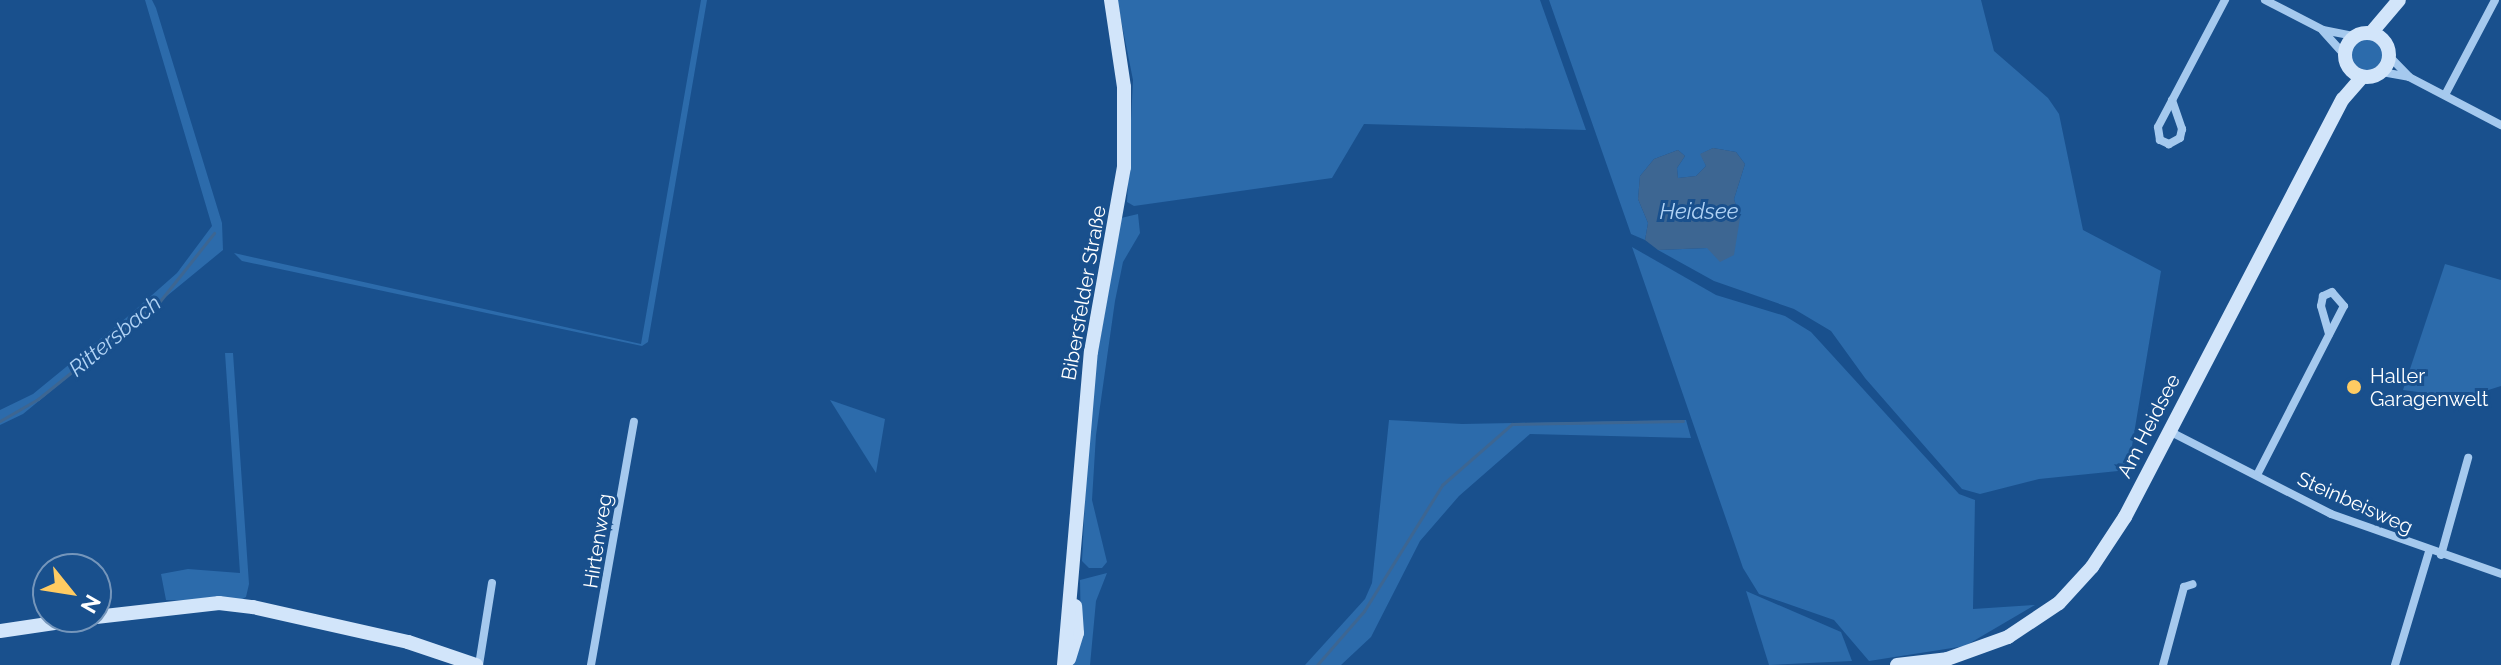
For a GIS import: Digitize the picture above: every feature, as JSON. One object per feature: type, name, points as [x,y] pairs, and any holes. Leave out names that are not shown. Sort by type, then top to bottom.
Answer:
[{"type":"street","name":"Bibersfelder Straße","points":[[1066,665],[1077,633],[1073,593],[1091,352],[1124,167],[1124,87],[1111,0]]},
{"type":"street","points":[[2172,100],[2182,129],[2180,138],[2169,144],[2160,140],[2158,127],[2172,100],[2225,0]]},
{"type":"street","points":[[2265,0],[2323,30],[2354,36],[2377,36]]},
{"type":"street","points":[[2445,95],[2491,2]]},
{"type":"street","points":[[2377,36],[2395,6]]},
{"type":"street","points":[[2323,30],[2351,67],[2409,77],[2501,125]]},
{"type":"street","name":"Am Heidsee","points":[[1897,665],[1947,659],[1987,646],[2059,603],[2111,541],[2343,99],[2354,36]]},
{"type":"street","points":[[2377,36],[2389,56],[2409,77]]},
{"type":"street","points":[[2382,72],[2389,56]]},
{"type":"street","points":[[2257,475],[2344,306],[2342,297],[2332,292],[2323,296],[2321,306],[2329,334]]},
{"type":"street","name":"Hirtenweg","points":[[591,665],[634,422]]},
{"type":"street","name":"Steinbeisweg","points":[[2168,431],[2331,514],[2429,552],[2501,574]]},
{"type":"street","points":[[2441,555],[2468,458]]},
{"type":"street","points":[[2395,665],[2429,552]]},
{"type":"street","points":[[112,615],[219,603],[397,640],[478,665],[492,583]]},
{"type":"street","points":[[2163,665],[2184,587],[2193,584]]},
{"type":"street","points":[[0,631],[32,626]]},
{"type":"shaded area","points":[[145,0],[152,0],[156,8],[222,223],[223,250],[23,414],[0,425],[0,410],[33,394],[126,318],[177,273],[212,226]]},
{"type":"shaded area","points":[[701,0],[707,0],[648,342],[642,346],[242,261],[234,253],[641,344]]},
{"type":"shaded area","points":[[1117,0],[1540,0],[1586,130],[1364,124],[1332,178],[1134,206],[1127,202],[1133,80]]},
{"type":"shaded area","points":[[1549,0],[1981,0],[1994,51],[2048,98],[2059,114],[2083,230],[2161,271],[2128,470],[2039,479],[1980,494],[1962,489],[1865,378],[1831,331],[1794,309],[1714,281],[1658,250],[1707,248],[1740,219],[1734,199],[1745,164],[1736,152],[1713,148],[1701,154],[1706,166],[1696,176],[1678,178],[1677,168],[1685,156],[1678,150],[1654,159],[1640,176],[1638,199],[1648,223],[1645,240],[1631,234]]},
{"type":"shaded area","points":[[2367,38],[2379,42],[2383,54],[2379,66],[2367,70],[2355,66],[2351,54],[2355,42]]},
{"type":"shaded area","points":[[1138,214],[1140,233],[1123,262],[1115,301],[1096,435],[1092,500],[1107,562],[1102,568],[1089,568],[1082,561],[1090,398],[1121,218]]},
{"type":"shaded area","points":[[1632,247],[1716,295],[1785,316],[1811,332],[1959,494],[1975,500],[1973,609],[2035,605],[1965,646],[1869,661],[1834,620],[1759,594],[1743,568]]},
{"type":"shaded area","points":[[2445,264],[2501,280],[2501,386],[2463,398],[2403,390]]},
{"type":"shaded area","points":[[225,353],[233,353],[249,584],[246,597],[237,602],[166,600],[161,574],[188,569],[240,573]]},
{"type":"shaded area","points":[[830,400],[885,419],[876,473]]},
{"type":"shaded area","points":[[1389,420],[1462,424],[1686,420],[1691,438],[1530,434],[1459,496],[1420,541],[1371,637],[1341,665],[1305,665],[1365,599],[1372,583]]},
{"type":"shaded area","points":[[1107,573],[1096,601],[1090,665],[1072,665],[1081,635],[1080,580]]},
{"type":"shaded area","points":[[1746,591],[1841,632],[1852,661],[1769,665]]},
{"type":"water","name":"Heidsee","points":[[1713,148],[1736,152],[1745,164],[1734,199],[1740,218],[1734,255],[1720,262],[1707,248],[1658,250],[1645,240],[1648,223],[1638,199],[1640,176],[1654,159],[1678,150],[1685,156],[1677,168],[1678,178],[1696,176],[1706,166],[1700,154]]},
{"type":"waterway","name":"Rittersbach","points":[[0,421],[38,399],[160,301],[214,233]]},
{"type":"waterway","points":[[1317,665],[1364,611],[1442,485],[1512,424],[1683,421]]},
{"type":"place","name":"Haller Garagenwelt","points":[[2354,387]]}]
